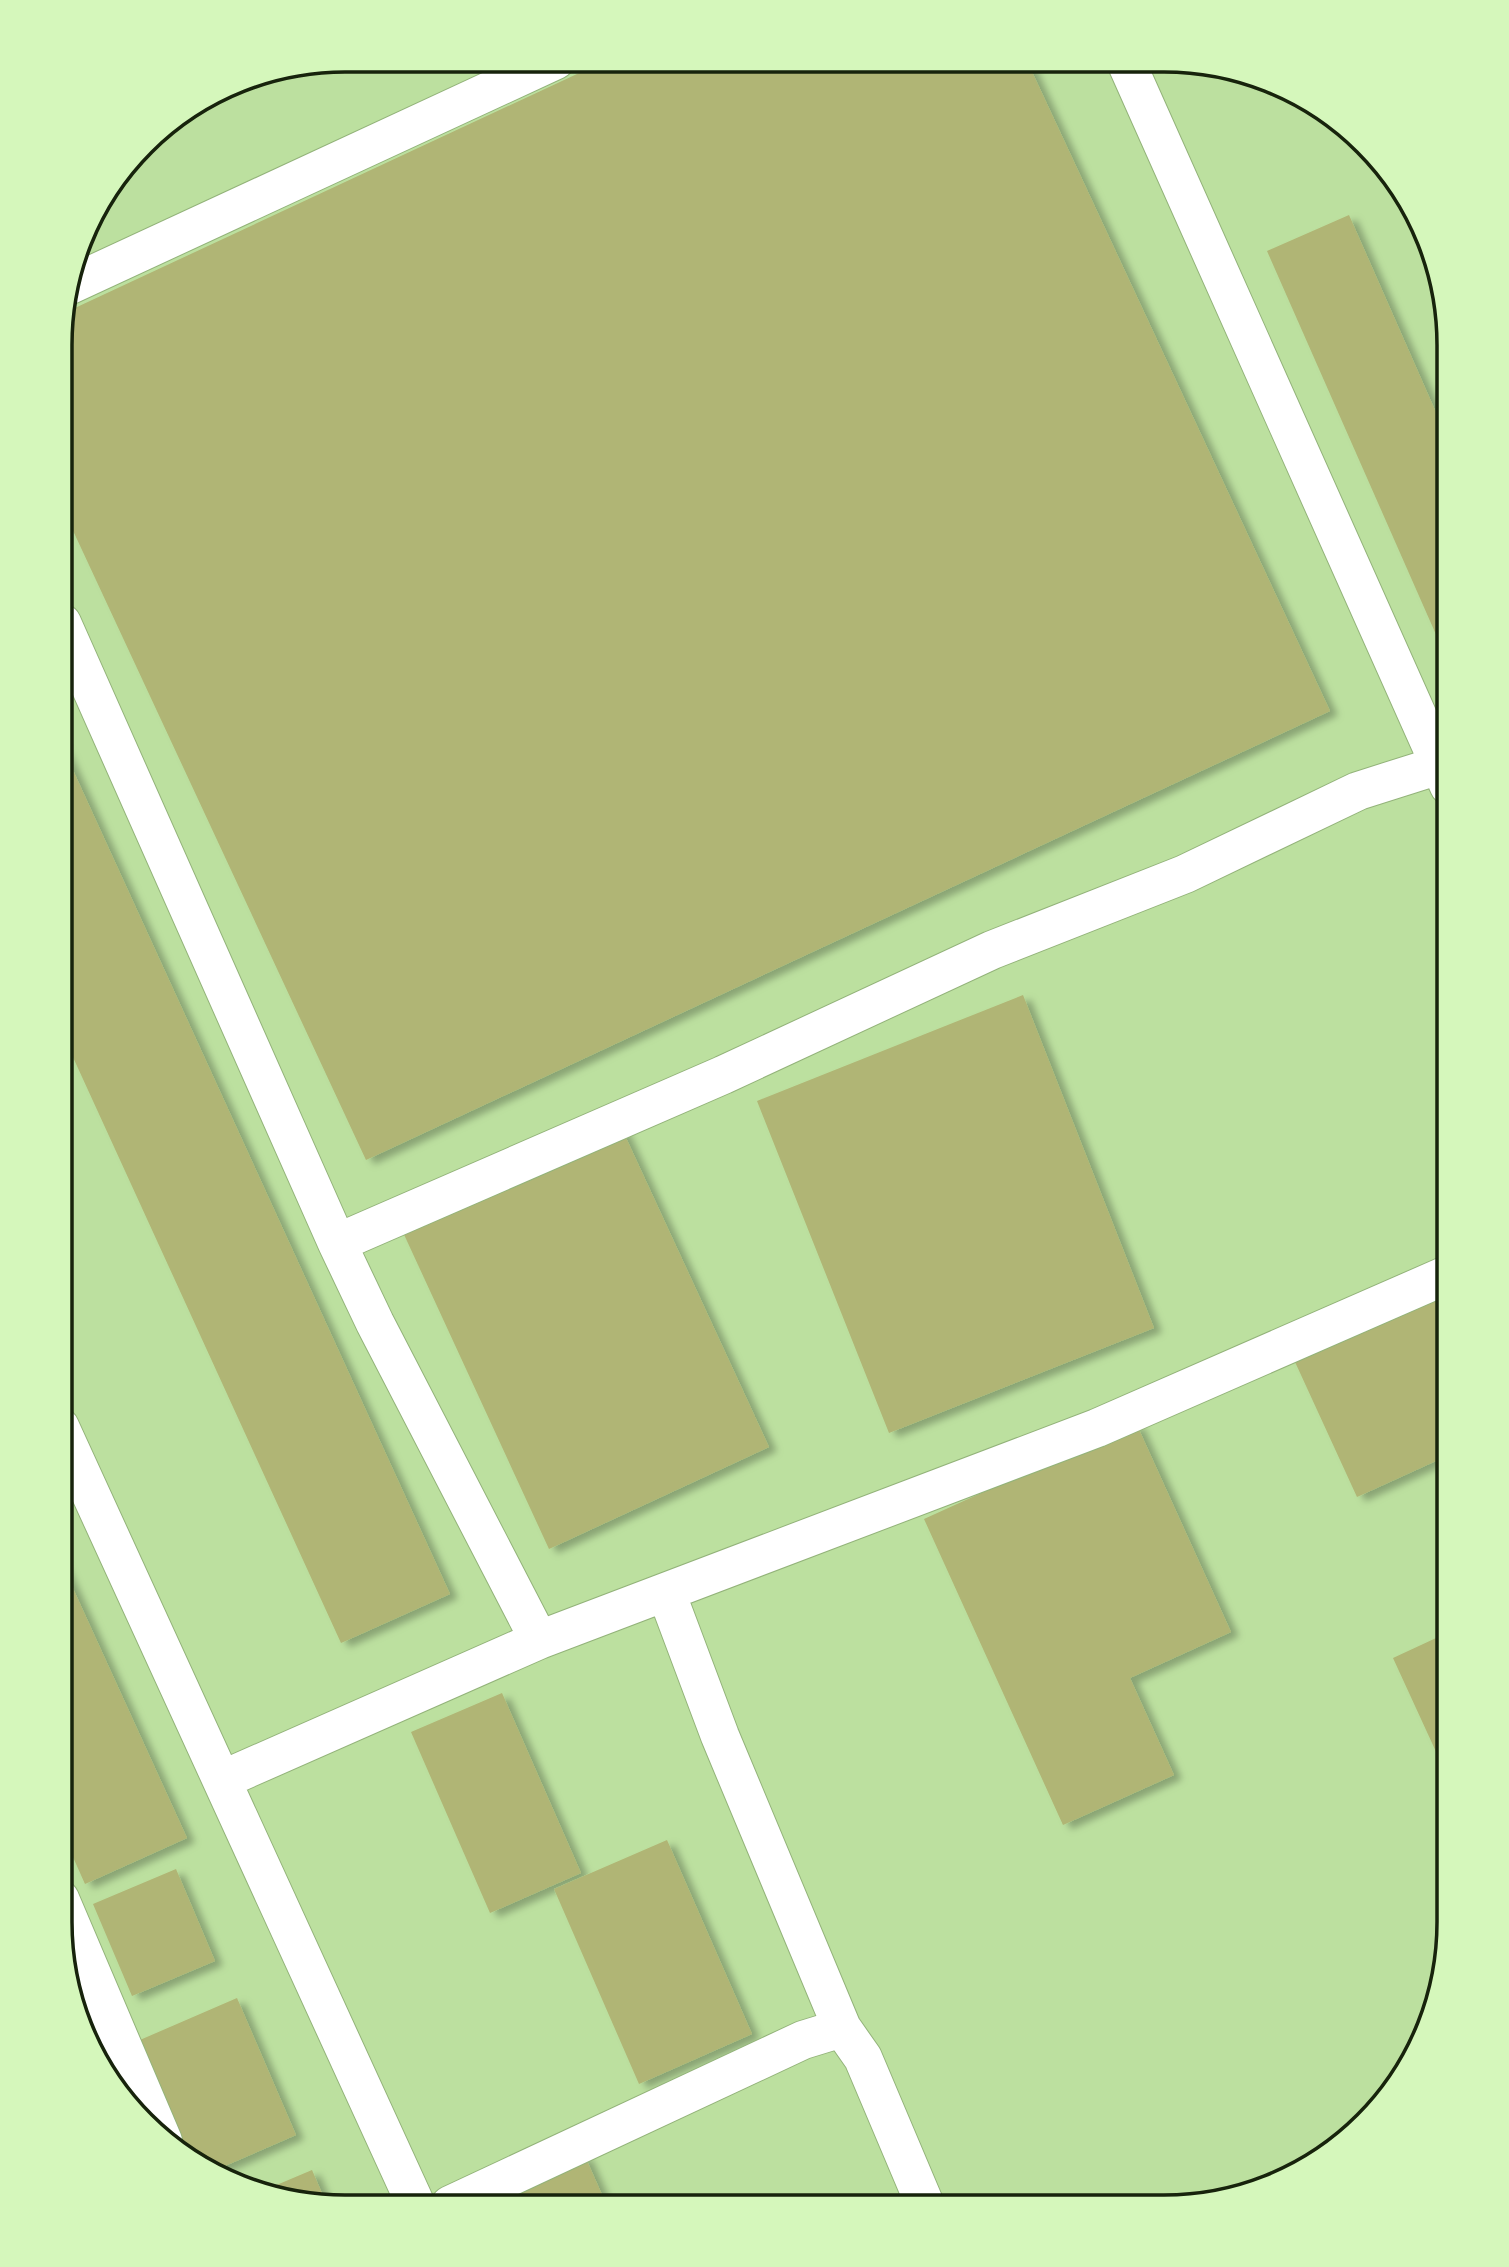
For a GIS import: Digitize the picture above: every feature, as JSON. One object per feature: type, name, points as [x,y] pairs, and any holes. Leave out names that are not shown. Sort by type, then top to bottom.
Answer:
[{"type":"lane","points":[[80,281],[530,72]]},
{"type":"lane","points":[[1130,72],[1437,760]]},
{"type":"lane","points":[[72,648],[337,1243],[387,1348],[540,1640]]},
{"type":"lane","points":[[337,1243],[723,1074],[992,950],[1185,874],[1358,792],[1437,777]]},
{"type":"lane","points":[[224,1779],[540,1640],[1097,1428],[1437,1279]]},
{"type":"lane","points":[[72,1453],[224,1779],[411,2195]]},
{"type":"lane","points":[[666,1592],[720,1736],[842,2028],[863,2059],[921,2195]]},
{"type":"lane","points":[[72,1942],[90,2005],[145,2107]]},
{"type":"lane","points":[[473,2195],[803,2040],[842,2028]]},
{"type":"shaded area","points":[[327,72],[1200,74],[1235,81],[1269,93],[1301,108],[1330,128],[1357,152],[1381,179],[1409,224],[1428,274],[1437,327],[1437,1940],[1423,2010],[1401,2059],[1391,2074],[1369,2102],[1344,2127],[1316,2149],[1285,2167],[1235,2186],[1182,2195],[327,2195],[257,2181],[208,2159],[193,2149],[165,2127],[140,2102],[118,2074],[100,2043],[81,1993],[72,1940],[74,309],[86,257],[100,224],[128,179],[152,152],[179,128],[224,100],[274,81]]},
{"type":"building","points":[[581,72],[1032,72],[1330,711],[366,1160],[72,528],[74,308]]},
{"type":"building","points":[[1349,215],[1437,415],[1437,637],[1267,251]]},
{"type":"building","points":[[72,768],[450,1594],[341,1643],[72,1055]]},
{"type":"building","points":[[1023,995],[1154,1328],[889,1433],[757,1101]]},
{"type":"building","points":[[621,1127],[769,1447],[549,1549],[401,1228]]},
{"type":"building","points":[[1437,1284],[1437,1460],[1357,1497],[1290,1351]]},
{"type":"building","points":[[1136,1423],[1231,1632],[1130,1678],[1174,1775],[1063,1825],[924,1519]]},
{"type":"building","points":[[72,1586],[187,1838],[85,1884],[72,1855]]},
{"type":"building","points":[[1437,1638],[1437,1754],[1393,1658]]},
{"type":"building","points":[[502,1693],[581,1873],[490,1913],[411,1732]]},
{"type":"building","points":[[667,1840],[752,2034],[639,2084],[554,1889]]},
{"type":"building","points":[[176,1869],[215,1961],[132,1996],[93,1904]]},
{"type":"building","points":[[237,1998],[296,2135],[223,2167],[208,2159],[172,2133],[133,2043]]},
{"type":"building","points":[[584,2154],[602,2195],[496,2195]]},
{"type":"building","points":[[312,2170],[322,2194],[309,2193],[274,2186]]}]
